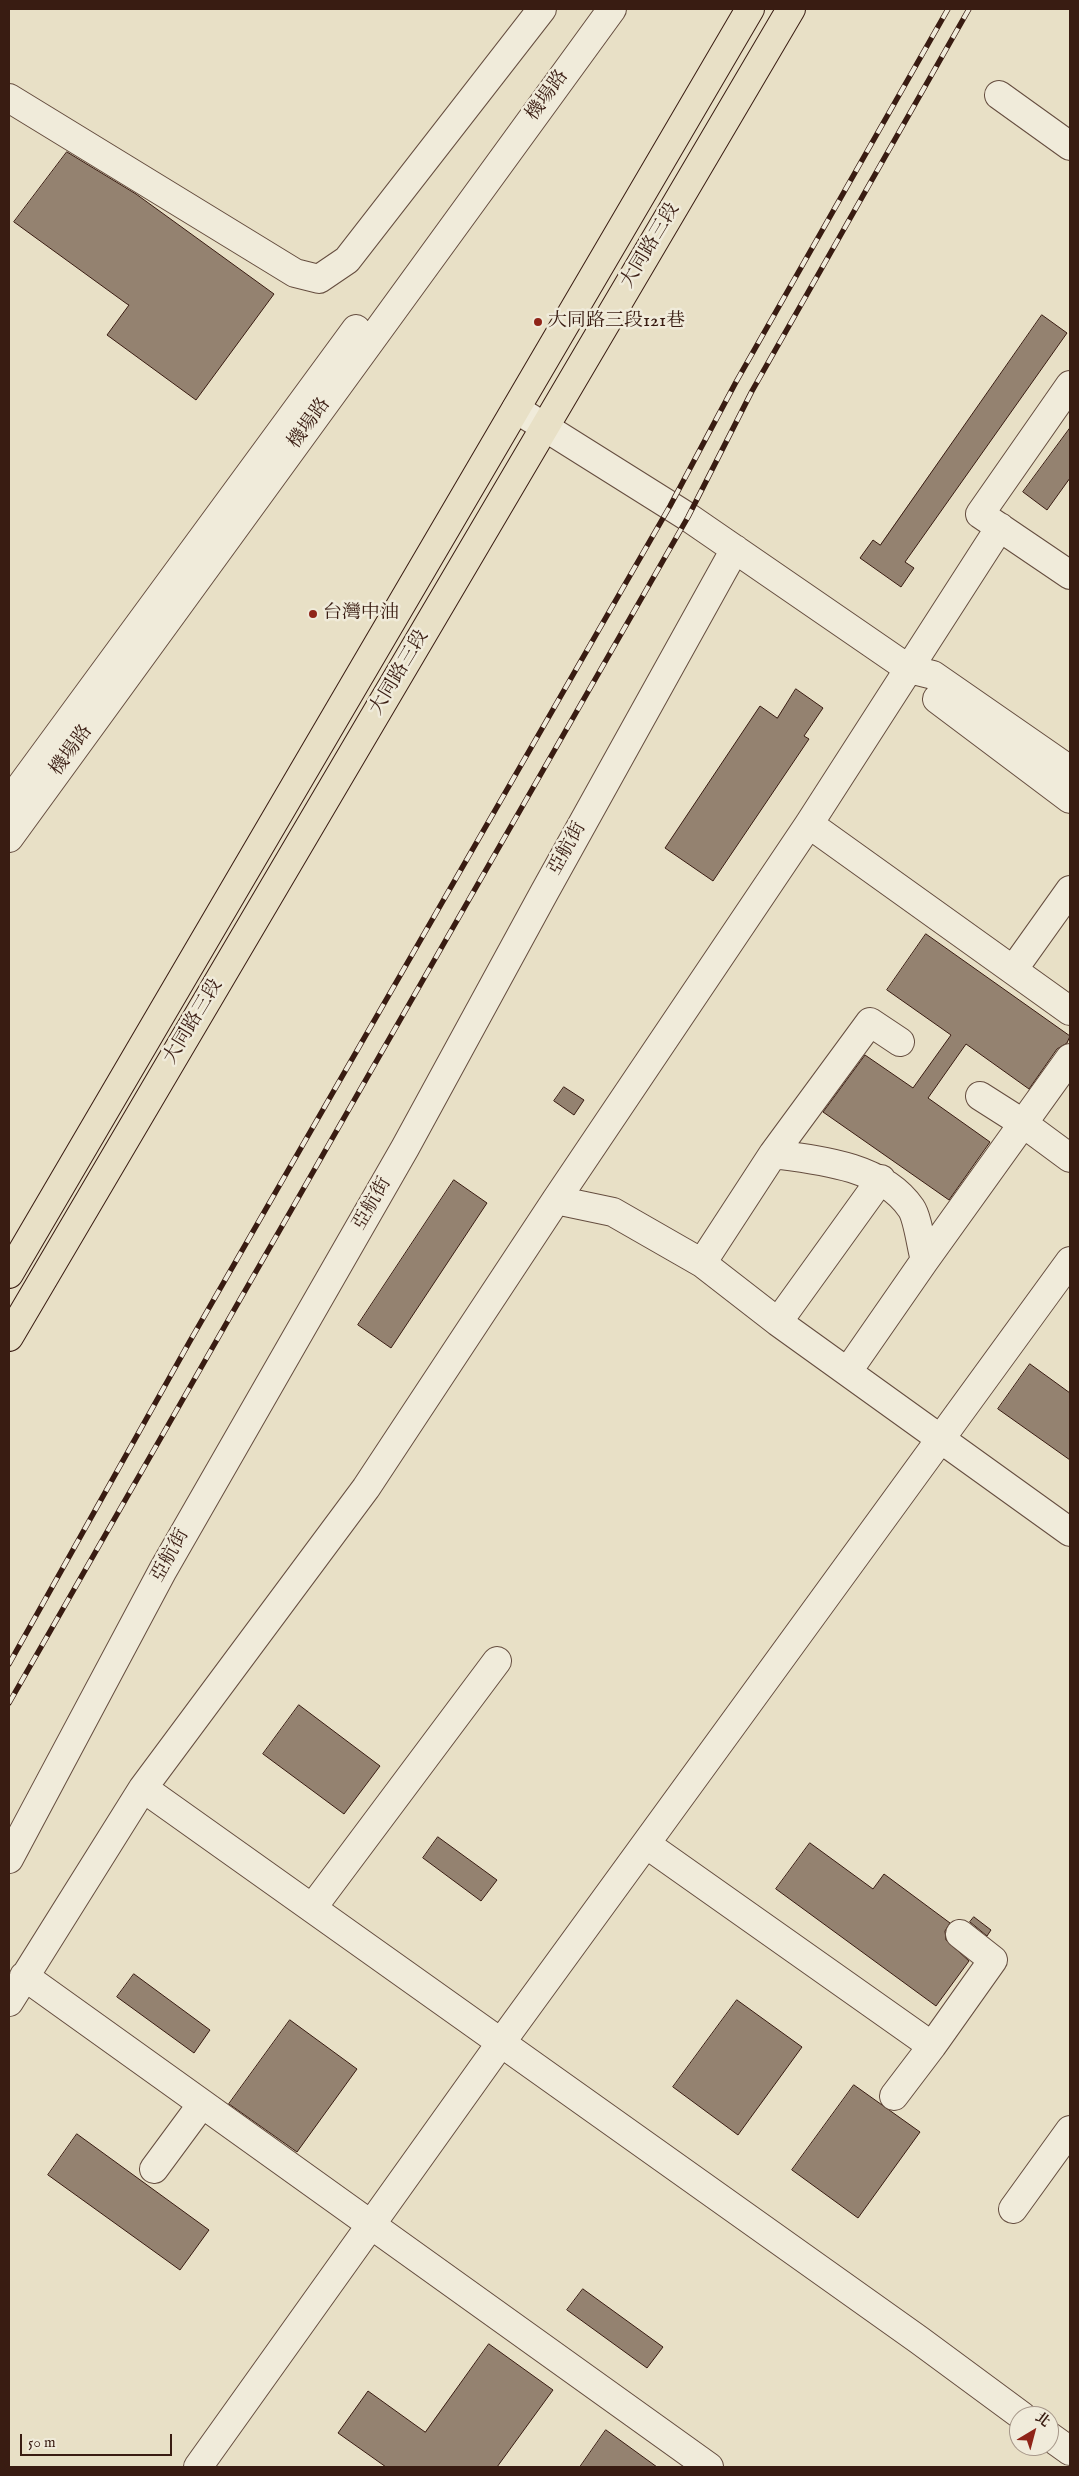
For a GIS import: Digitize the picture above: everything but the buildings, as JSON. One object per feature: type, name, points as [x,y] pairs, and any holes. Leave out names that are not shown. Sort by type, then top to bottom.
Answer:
[{"type":"main road","name":"大同路三段","points":[[9,1274],[750,9]]},
{"type":"main road","name":"大同路三段","points":[[9,1337],[791,9]]},
{"type":"street","points":[[9,98],[295,273],[319,280],[347,260],[542,9]]},
{"type":"street","name":"機場路","points":[[9,802],[590,9]]},
{"type":"street","name":"機場路","points":[[9,838],[612,9]]},
{"type":"street","points":[[999,95],[1070,146]]},
{"type":"street","points":[[1070,384],[980,514],[1070,575]]},
{"type":"street","points":[[516,409],[688,517],[910,669],[933,675],[1070,770]]},
{"type":"street","points":[[9,2002],[143,1788],[366,1488],[556,1200],[809,824],[1000,526]]},
{"type":"street","name":"亞航街","points":[[9,1859],[163,1570],[405,1148],[735,549]]},
{"type":"street","points":[[910,669],[924,689],[1070,799]]},
{"type":"street","points":[[809,824],[1070,1012]]},
{"type":"street","points":[[1013,970],[1070,890]]},
{"type":"street","points":[[702,1263],[773,1154],[870,1022],[900,1042]]},
{"type":"street","points":[[848,1371],[1070,1058]]},
{"type":"street","points":[[980,1096],[1024,1124],[1070,1158]]},
{"type":"street","points":[[773,1154],[823,1160],[880,1178],[912,1209],[925,1260]]},
{"type":"street","points":[[778,1322],[880,1178]]},
{"type":"street","points":[[556,1200],[613,1212],[702,1263],[778,1322],[941,1437],[1070,1532]]},
{"type":"street","points":[[198,2467],[500,2044],[1070,1261]]},
{"type":"street","points":[[313,1907],[496,1662]]},
{"type":"street","points":[[143,1788],[313,1907],[500,2044],[919,2340],[1009,2406]]},
{"type":"street","points":[[646,1844],[932,2046]]},
{"type":"street","points":[[894,2096],[993,1960],[960,1934]]},
{"type":"street","points":[[24,1976],[709,2467]]},
{"type":"street","points":[[154,2169],[202,2104]]},
{"type":"street","points":[[1013,2208],[1070,2130]]},
{"type":"street","points":[[1059,2443],[1070,2451]]},
{"type":"railway","points":[[9,1664],[190,1341],[670,506],[736,382],[948,9]]},
{"type":"railway","points":[[9,1703],[688,517],[752,391],[969,9]]},
{"type":"place","name":"大同路三段121巷","points":[[538,322]]},
{"type":"place","name":"台灣中油","points":[[313,614]]}]
